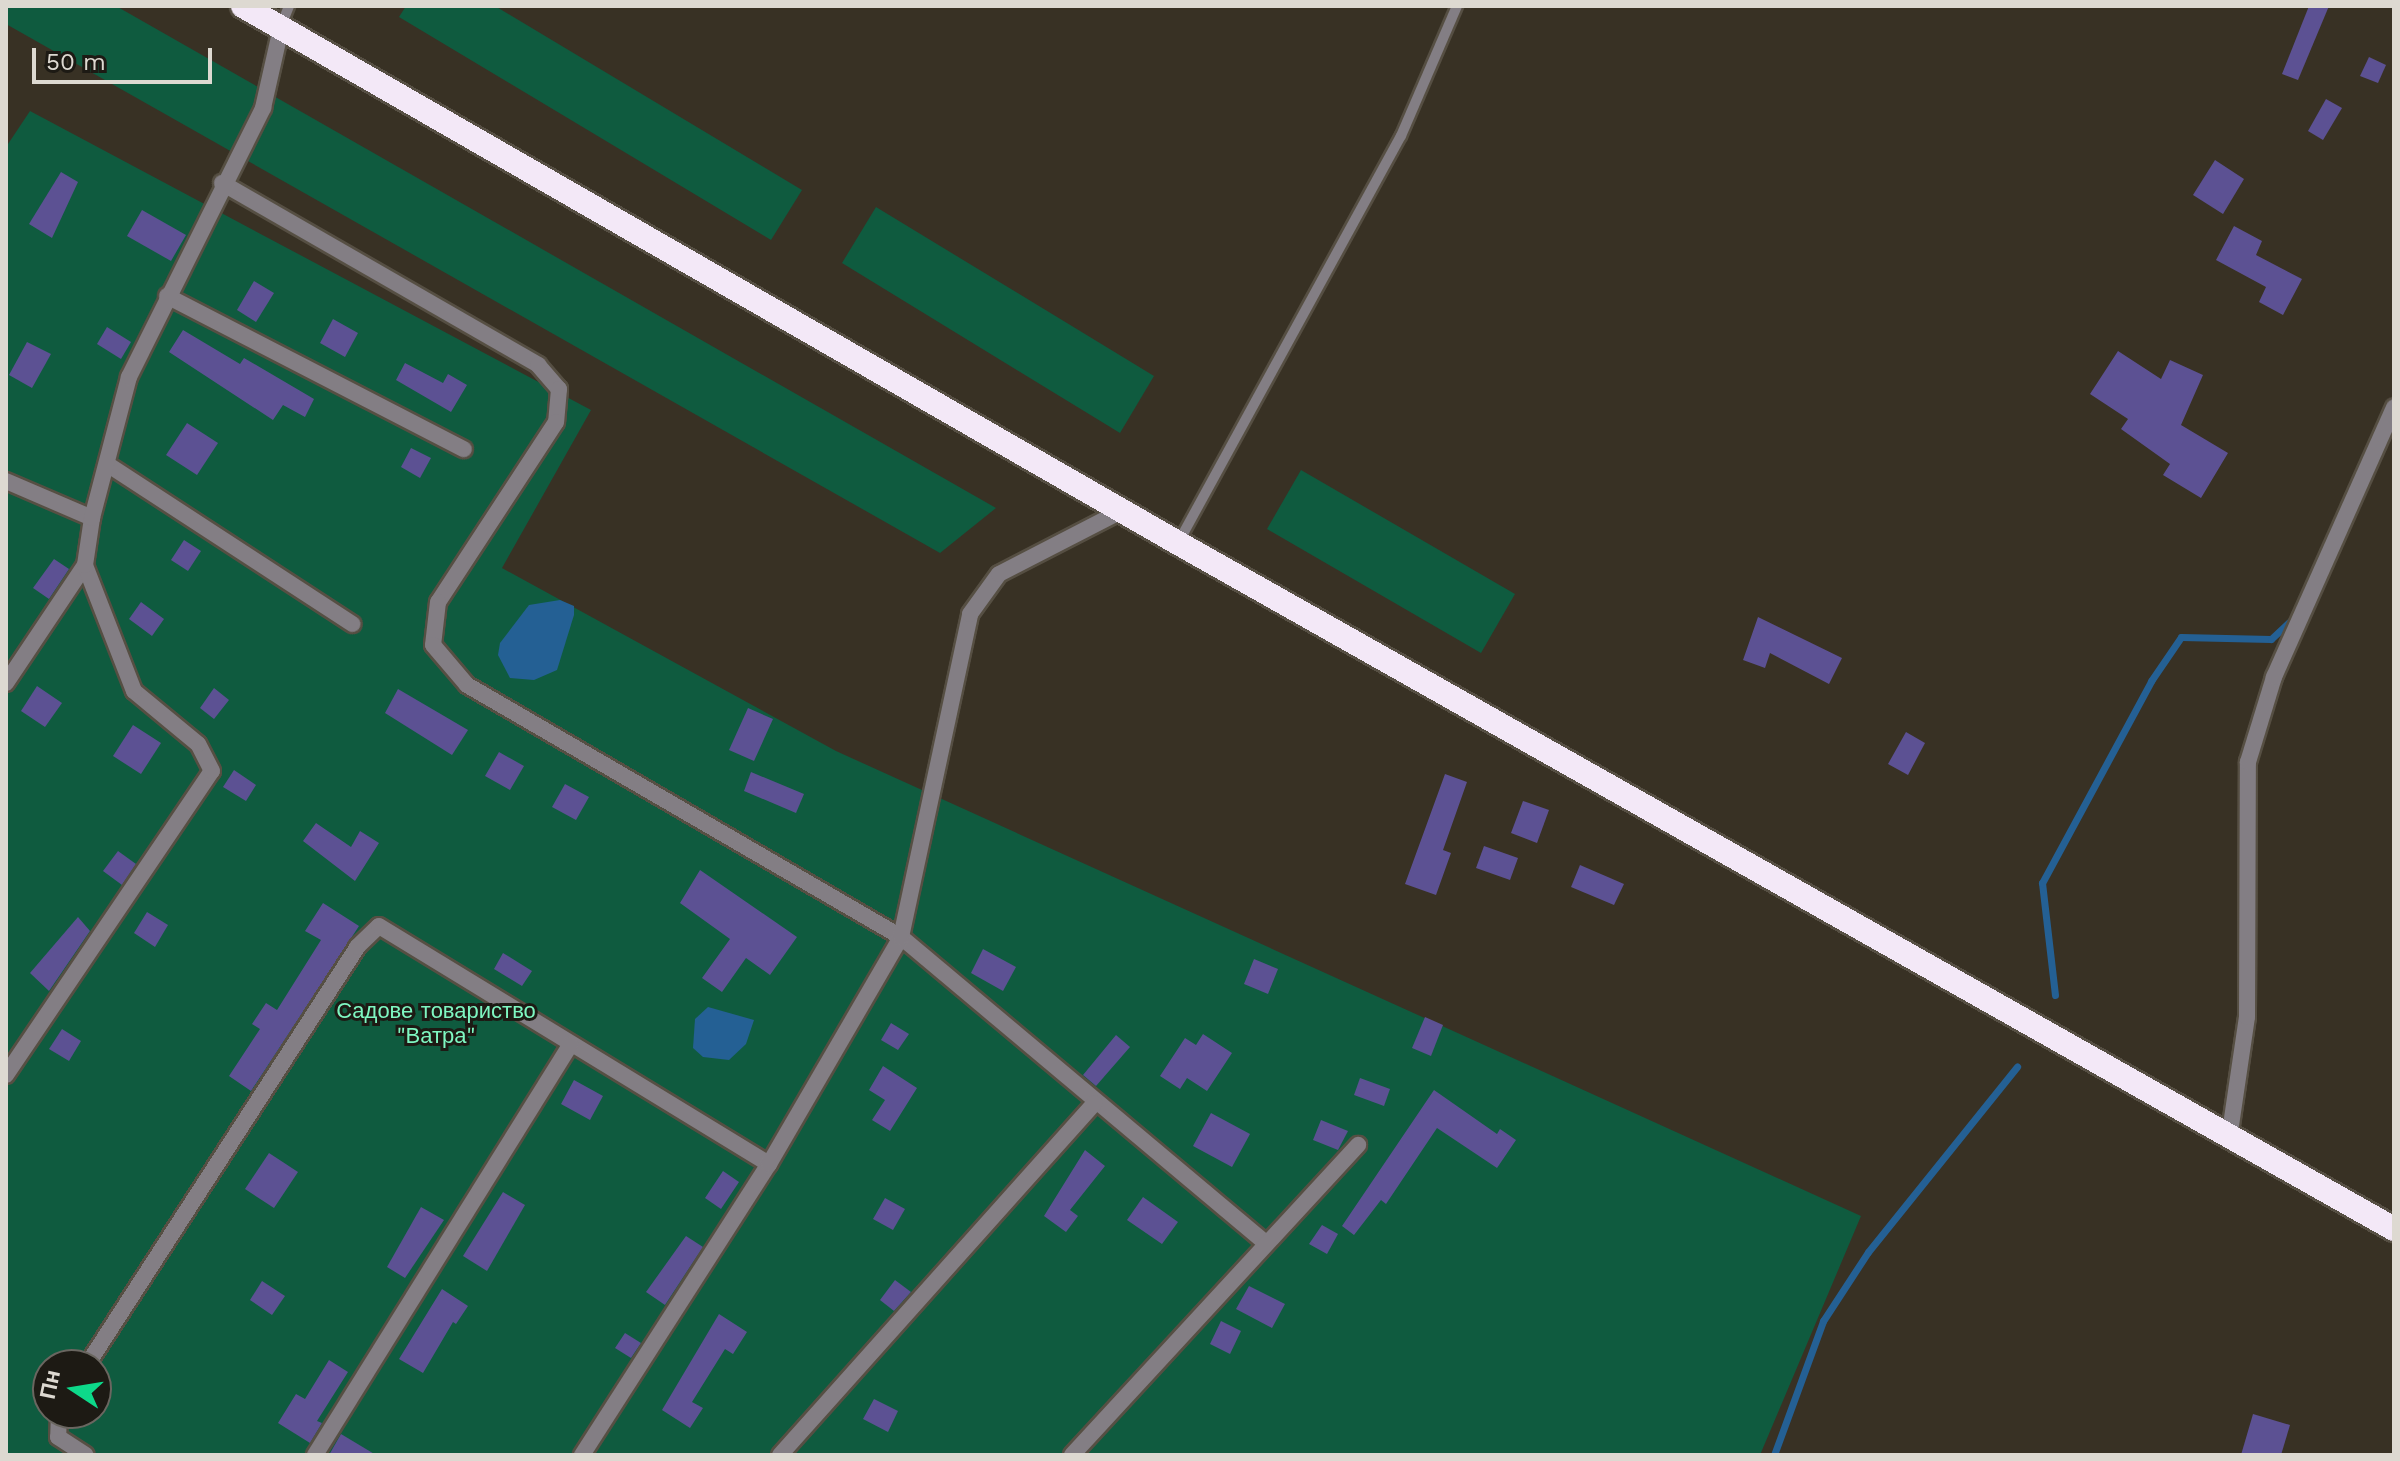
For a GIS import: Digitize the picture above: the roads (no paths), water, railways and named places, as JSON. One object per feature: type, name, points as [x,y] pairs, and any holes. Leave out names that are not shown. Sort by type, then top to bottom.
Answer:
[{"type":"highway","points":[[243,6],[285,17],[1178,543],[2230,1132],[2394,1229]]},
{"type":"street","points":[[6,683],[85,565],[92,518],[129,377],[222,183],[263,108],[285,17]]},
{"type":"street","points":[[222,183],[538,365],[559,389],[556,422],[438,602],[433,645],[467,685],[901,937],[1095,1103],[1266,1243]]},
{"type":"street","points":[[167,296],[464,449]]},
{"type":"street","points":[[2230,1132],[2247,1017],[2248,762],[2274,677],[2394,407]]},
{"type":"street","points":[[107,464],[352,624]]},
{"type":"street","points":[[6,481],[92,518]]},
{"type":"street","points":[[582,1455],[769,1164],[901,937],[970,614],[999,574],[1123,510]]},
{"type":"street","points":[[6,1075],[212,771],[198,744],[134,691],[85,565]]},
{"type":"street","points":[[97,1349],[357,947],[379,926],[769,1164]]},
{"type":"street","points":[[315,1455],[570,1045]]},
{"type":"street","points":[[780,1455],[1095,1103]]},
{"type":"street","points":[[1072,1455],[1358,1145]]},
{"type":"street","points":[[58,1429],[58,1437],[86,1455]]},
{"type":"lane","points":[[1178,543],[1401,136],[1457,6]]},
{"type":"water","points":[[560,600],[574,606],[574,615],[557,670],[534,680],[510,678],[498,655],[500,643],[529,605]]},
{"type":"water","points":[[708,1007],[754,1020],[746,1044],[729,1060],[703,1057],[693,1048],[695,1019]]},
{"type":"waterway","points":[[2055,995],[2042,883],[2151,681],[2181,637],[2271,639],[2295,617]]},
{"type":"waterway","points":[[1774,1455],[1823,1321],[1868,1252],[2017,1067]]},
{"type":"park label","name":"Садове товариство \"Ватра\"","points":[[436,1022]]}]
